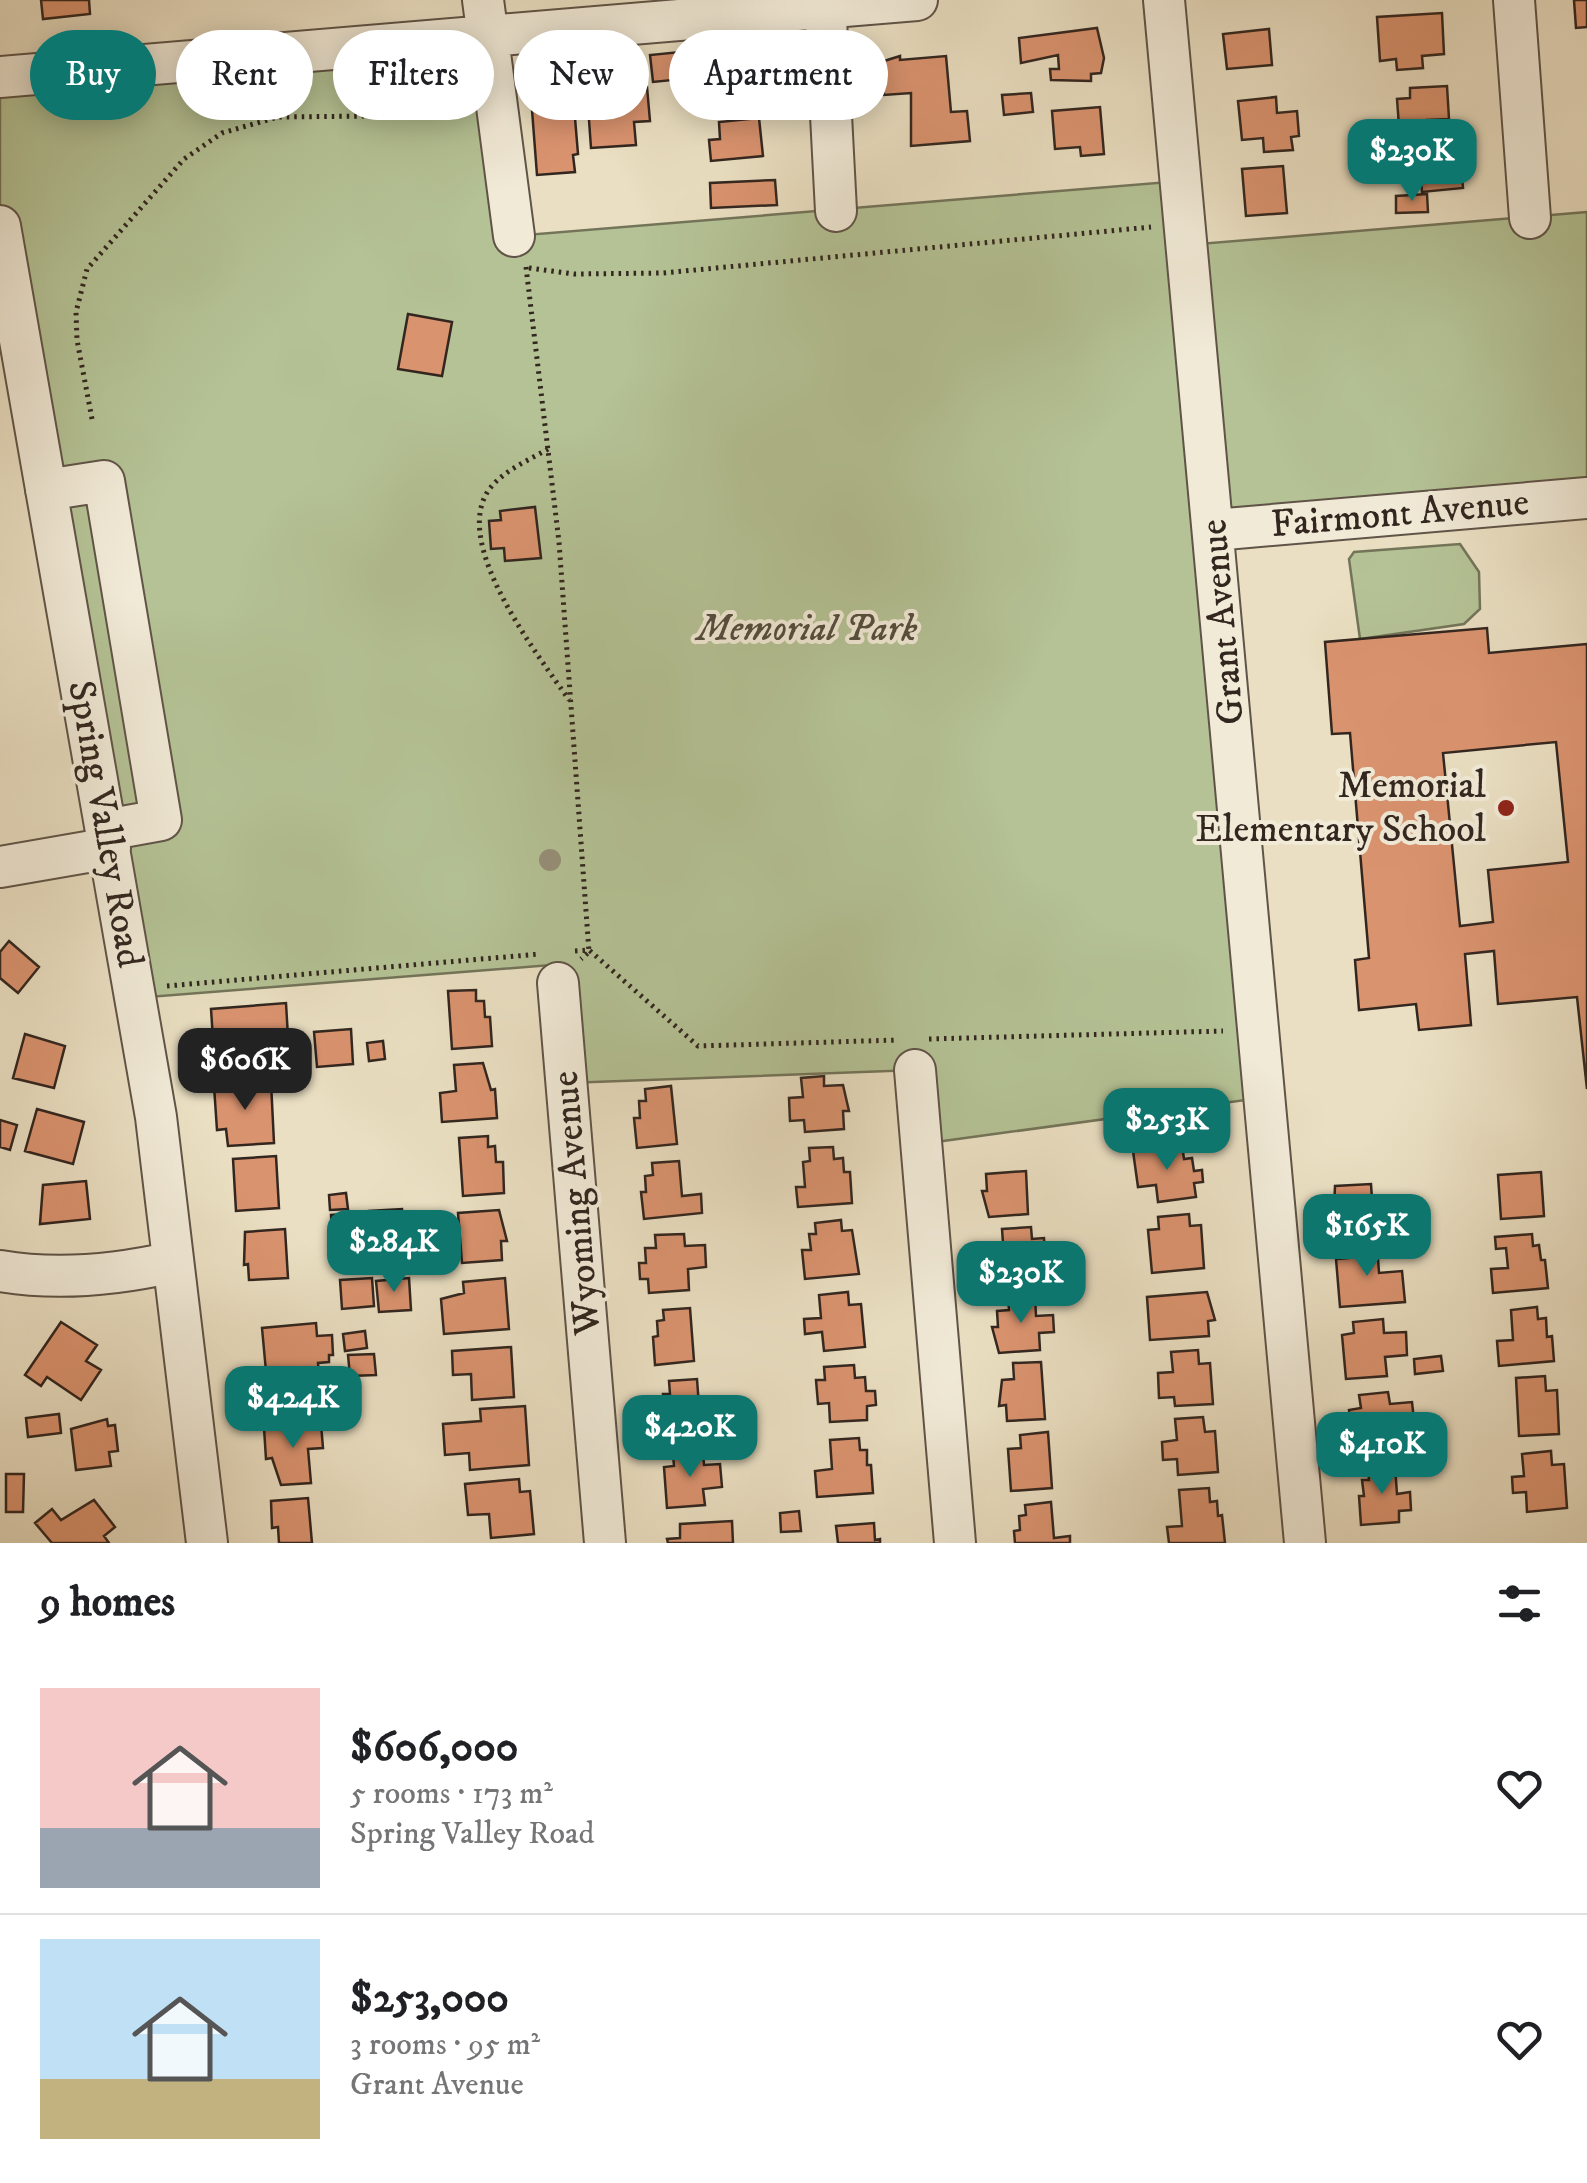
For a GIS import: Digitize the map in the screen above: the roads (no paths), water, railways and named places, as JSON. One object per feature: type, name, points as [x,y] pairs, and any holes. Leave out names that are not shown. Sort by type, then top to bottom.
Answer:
[{"type":"street","points":[[0,76],[484,18],[917,0]]},
{"type":"street","name":"Grant Avenue","points":[[1164,0],[1305,1543]]},
{"type":"street","points":[[1514,0],[1530,218]]},
{"type":"street","points":[[826,4],[836,212]]},
{"type":"street","points":[[484,18],[520,252]]},
{"type":"street","name":"Spring Valley Road","points":[[0,226],[156,1117],[206,1543]]},
{"type":"street","points":[[0,867],[108,839],[161,820],[104,481],[46,490]]},
{"type":"street","name":"Fairmont Avenue","points":[[1214,530],[1587,498]]},
{"type":"street","name":"Wyoming Avenue","points":[[559,963],[606,1543]]},
{"type":"street","points":[[915,1070],[955,1543]]},
{"type":"street","points":[[0,1271],[70,1277],[173,1262]]},
{"type":"place","name":"Memorial Elementary School","points":[[1506,808]]},
{"type":"park label","name":"Memorial Park","points":[[807,629]]}]
